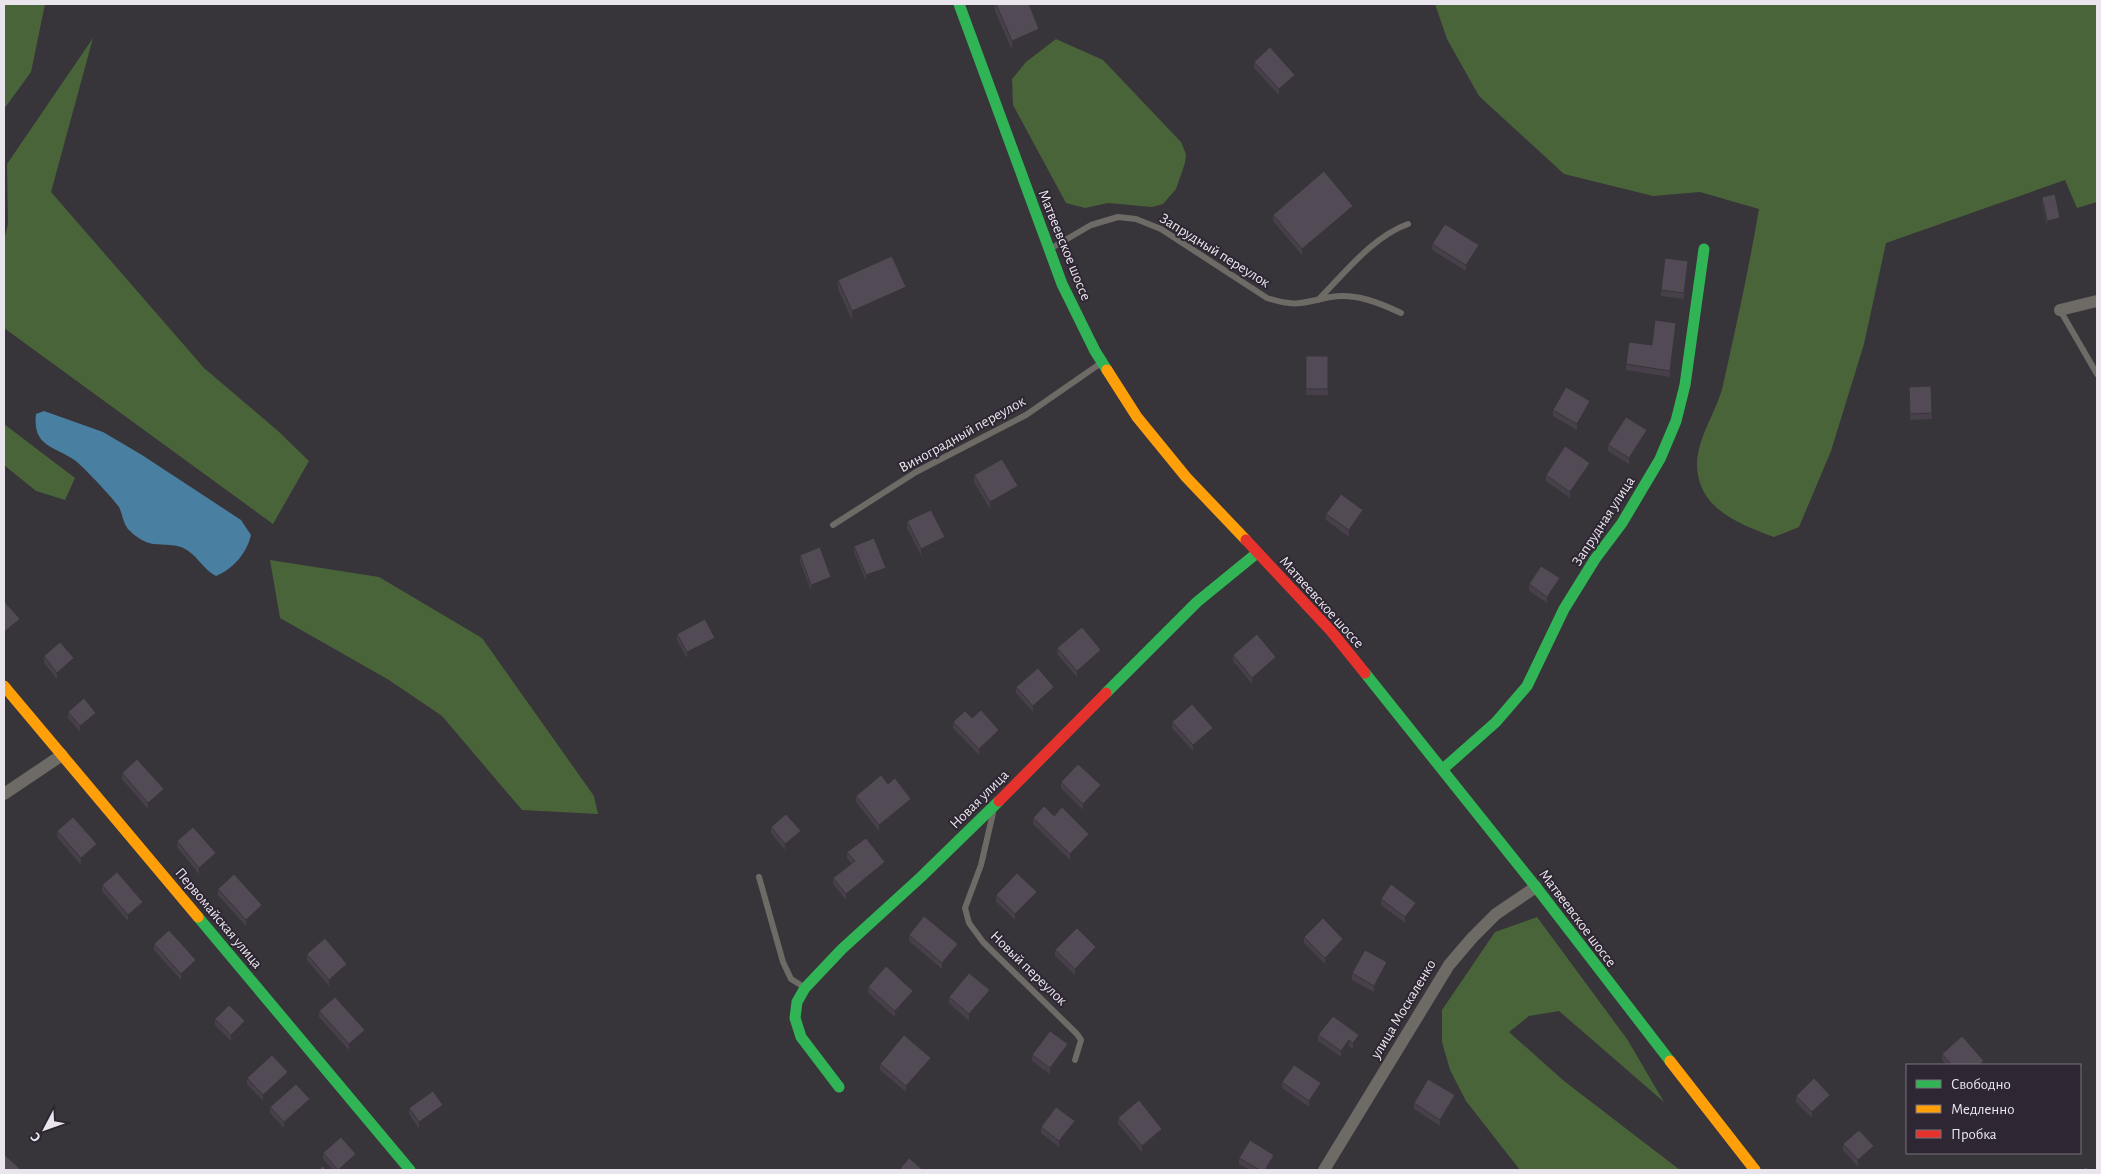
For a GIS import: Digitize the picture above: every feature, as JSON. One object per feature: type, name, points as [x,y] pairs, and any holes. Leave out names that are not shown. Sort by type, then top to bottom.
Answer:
[{"type":"street","name":"Матвеевское шоссе","points":[[959,4],[1062,284],[1102,363],[1136,417],[1186,477],[1331,631],[1443,768],[1536,887],[1611,988],[1755,1170]]},
{"type":"street","name":"Запрудная улица","points":[[1443,768],[1496,722],[1527,686],[1564,609],[1595,559],[1622,523],[1660,459],[1676,421],[1685,385],[1704,249]]},
{"type":"street","points":[[2060,310],[2097,301]]},
{"type":"street","name":"Новая улица","points":[[839,1087],[801,1037],[795,1018],[797,1002],[805,988],[842,949],[921,877],[1197,602],[1257,553]]},
{"type":"street","name":"Первомайская улица","points":[[4,686],[410,1170]]},
{"type":"street","points":[[4,794],[62,754]]},
{"type":"street","name":"улица Москаленко","points":[[1324,1170],[1449,965],[1496,914],[1536,887]]},
{"type":"lane","name":"Запрудный переулок","points":[[1049,250],[1091,225],[1118,217],[1136,219],[1161,229],[1267,298],[1284,304],[1306,304],[1332,297],[1350,297],[1373,301],[1402,313]]},
{"type":"lane","points":[[1318,301],[1378,240],[1395,229],[1408,224]]},
{"type":"lane","points":[[2060,310],[2097,374]]},
{"type":"lane","name":"Виноградный переулок","points":[[833,525],[916,472],[1026,415],[1102,363]]},
{"type":"lane","name":"Новый переулок","points":[[995,804],[981,865],[965,908],[970,923],[983,942],[1077,1034],[1081,1040],[1075,1060]]},
{"type":"lane","points":[[759,877],[783,962],[791,979],[805,988]]},
{"type":"green space","points":[[4,4],[45,4],[31,72],[4,109]]},
{"type":"green space","points":[[1435,4],[2097,4],[2097,202],[2077,208],[2065,180],[1886,243],[1864,344],[1831,451],[1799,527],[1774,537],[1741,524],[1721,511],[1705,494],[1697,470],[1700,445],[1723,385],[1759,209],[1700,192],[1653,196],[1564,174],[1479,96],[1447,39]]},
{"type":"green space","points":[[93,38],[51,192],[204,368],[278,431],[309,461],[273,524],[4,328],[4,240],[8,224],[7,164]]},
{"type":"green space","points":[[1056,39],[1103,60],[1181,142],[1186,154],[1185,163],[1176,189],[1163,204],[1152,207],[1108,203],[1085,208],[1066,203],[1013,105],[1012,79],[1026,62]]},
{"type":"green space","points":[[4,424],[75,478],[65,500],[36,491],[4,465]]},
{"type":"green space","points":[[270,560],[379,577],[482,638],[594,796],[598,814],[522,810],[442,716],[389,680],[280,618]]},
{"type":"green space","points":[[1537,917],[1627,1039],[1664,1102],[1559,1011],[1529,1016],[1509,1032],[1564,1081],[1680,1170],[1520,1170],[1466,1101],[1450,1070],[1442,1042],[1442,1010],[1495,932]]},
{"type":"water","points":[[44,411],[103,432],[142,455],[241,520],[251,535],[243,554],[233,565],[216,576],[208,571],[187,550],[172,545],[151,543],[138,537],[126,526],[119,507],[105,490],[77,462],[47,445],[42,440],[38,434],[36,414]]},
{"type":"building","points":[[996,4],[1029,4],[1039,29],[1012,41]]},
{"type":"building","points":[[1270,47],[1295,75],[1279,89],[1254,62]]},
{"type":"building","points":[[1324,171],[1353,206],[1302,249],[1273,215]]},
{"type":"building","points":[[2055,194],[2060,218],[2047,221],[2042,197]]},
{"type":"building","points":[[1445,224],[1479,245],[1466,265],[1432,244]]},
{"type":"building","points":[[892,256],[906,287],[852,311],[838,280]]},
{"type":"building","points":[[1665,258],[1688,261],[1684,293],[1661,290]]},
{"type":"building","points":[[1655,320],[1676,323],[1670,371],[1626,364],[1629,342],[1652,345]]},
{"type":"building","points":[[1306,356],[1328,356],[1328,389],[1306,389]]},
{"type":"building","points":[[1931,386],[1932,413],[1910,414],[1909,387]]},
{"type":"building","points":[[1566,387],[1590,401],[1577,424],[1553,410]]},
{"type":"building","points":[[1626,417],[1647,430],[1629,458],[1608,445]]},
{"type":"building","points":[[1565,446],[1590,463],[1570,492],[1546,475]]},
{"type":"building","points":[[1002,459],[1018,486],[990,502],[974,475]]},
{"type":"building","points":[[1341,494],[1363,510],[1349,530],[1326,514]]},
{"type":"building","points":[[931,510],[945,537],[921,549],[907,521]]},
{"type":"building","points":[[874,538],[886,568],[866,575],[854,546]]},
{"type":"building","points":[[820,547],[831,577],[811,585],[800,555]]},
{"type":"building","points":[[1541,566],[1560,578],[1547,597],[1529,584]]},
{"type":"building","points":[[4,601],[20,619],[4,632]]},
{"type":"building","points":[[705,619],[715,638],[687,652],[677,634]]},
{"type":"building","points":[[1082,627],[1101,650],[1077,671],[1057,648]]},
{"type":"building","points":[[1257,634],[1276,657],[1252,678],[1233,655]]},
{"type":"building","points":[[60,642],[74,658],[57,673],[44,656]]},
{"type":"building","points":[[1038,668],[1054,687],[1033,706],[1016,687]]},
{"type":"building","points":[[84,698],[96,713],[80,726],[68,712]]},
{"type":"building","points":[[1192,704],[1213,728],[1193,745],[1172,722]]},
{"type":"building","points":[[981,710],[999,730],[979,749],[953,722],[965,711],[972,718]]},
{"type":"building","points":[[137,759],[164,789],[148,803],[122,773]]},
{"type":"building","points":[[1078,764],[1101,785],[1083,804],[1061,782]]},
{"type":"building","points":[[881,775],[888,784],[895,778],[911,799],[879,825],[856,796]]},
{"type":"building","points":[[1044,806],[1054,816],[1062,807],[1089,834],[1070,854],[1033,818]]},
{"type":"building","points":[[786,814],[801,831],[785,844],[771,827]]},
{"type":"building","points":[[73,817],[97,844],[81,858],[57,831]]},
{"type":"building","points":[[193,827],[216,853],[199,868],[177,841]]},
{"type":"building","points":[[866,838],[885,862],[846,894],[833,878],[855,861],[847,852]]},
{"type":"building","points":[[117,872],[143,902],[128,915],[102,885]]},
{"type":"building","points":[[1017,873],[1037,892],[1015,914],[996,895]]},
{"type":"building","points":[[234,874],[262,905],[246,920],[218,889]]},
{"type":"building","points":[[1391,884],[1416,903],[1405,917],[1381,899]]},
{"type":"building","points":[[924,916],[958,944],[942,963],[909,935]]},
{"type":"building","points":[[1323,918],[1343,939],[1325,958],[1304,937]]},
{"type":"building","points":[[1077,928],[1096,947],[1075,969],[1055,950]]},
{"type":"building","points":[[169,930],[196,960],[181,974],[154,944]]},
{"type":"building","points":[[325,938],[347,964],[329,980],[307,954]]},
{"type":"building","points":[[1365,950],[1387,962],[1374,986],[1352,973]]},
{"type":"building","points":[[886,966],[913,991],[895,1011],[868,987]]},
{"type":"building","points":[[969,973],[990,990],[969,1014],[949,997]]},
{"type":"building","points":[[335,997],[365,1030],[349,1044],[319,1011]]},
{"type":"building","points":[[229,1005],[245,1021],[231,1035],[215,1019]]},
{"type":"building","points":[[1333,1016],[1359,1035],[1353,1043],[1349,1040],[1341,1051],[1318,1035]]},
{"type":"building","points":[[1050,1031],[1068,1044],[1050,1068],[1032,1055]]},
{"type":"building","points":[[904,1035],[931,1058],[906,1086],[880,1064]]},
{"type":"building","points":[[1962,1036],[1984,1061],[1980,1064],[1951,1064],[1942,1054]]},
{"type":"building","points":[[272,1055],[288,1072],[263,1095],[247,1078]]},
{"type":"building","points":[[1294,1065],[1321,1083],[1309,1101],[1282,1082]]},
{"type":"building","points":[[1814,1078],[1830,1095],[1812,1112],[1796,1096]]},
{"type":"building","points":[[1428,1079],[1455,1095],[1440,1120],[1414,1103]]},
{"type":"building","points":[[296,1084],[310,1099],[284,1122],[270,1107]]},
{"type":"building","points":[[433,1091],[443,1105],[419,1122],[409,1108]]},
{"type":"building","points":[[1139,1100],[1162,1129],[1142,1146],[1118,1118]]},
{"type":"building","points":[[1056,1107],[1075,1121],[1059,1141],[1041,1127]]},
{"type":"building","points":[[1859,1130],[1874,1146],[1858,1160],[1843,1144]]},
{"type":"building","points":[[341,1137],[356,1154],[338,1170],[323,1153]]},
{"type":"building","points":[[1250,1140],[1274,1155],[1265,1170],[1260,1170],[1239,1158]]},
{"type":"building","points":[[4,1154],[21,1170],[4,1170]]},
{"type":"building","points":[[909,1158],[923,1170],[899,1170]]},
{"type":"building","points":[[323,1166],[326,1170],[318,1170]]},
{"type":"traffic: fast","points":[[959,4],[1062,284],[1095,351],[1107,370]]},
{"type":"traffic: fast","points":[[1443,769],[1496,722],[1527,686],[1564,609],[1595,559],[1622,523],[1660,459],[1676,421],[1685,385],[1704,249]]},
{"type":"traffic: fast","points":[[1106,693],[1197,602],[1257,553]]},
{"type":"traffic: fast","points":[[1365,673],[1536,887],[1670,1061]]},
{"type":"traffic: fast","points":[[839,1087],[801,1037],[795,1018],[797,1002],[805,988],[842,949],[921,877],[999,801]]},
{"type":"traffic: fast","points":[[198,917],[410,1170]]},
{"type":"traffic: slow","points":[[1107,370],[1137,417],[1186,477],[1246,540]]},
{"type":"traffic: slow","points":[[4,686],[198,917]]},
{"type":"traffic: slow","points":[[1670,1061],[1755,1170]]},
{"type":"traffic: jam","points":[[1246,540],[1331,631],[1365,673]]},
{"type":"traffic: jam","points":[[999,801],[1106,693]]}]
